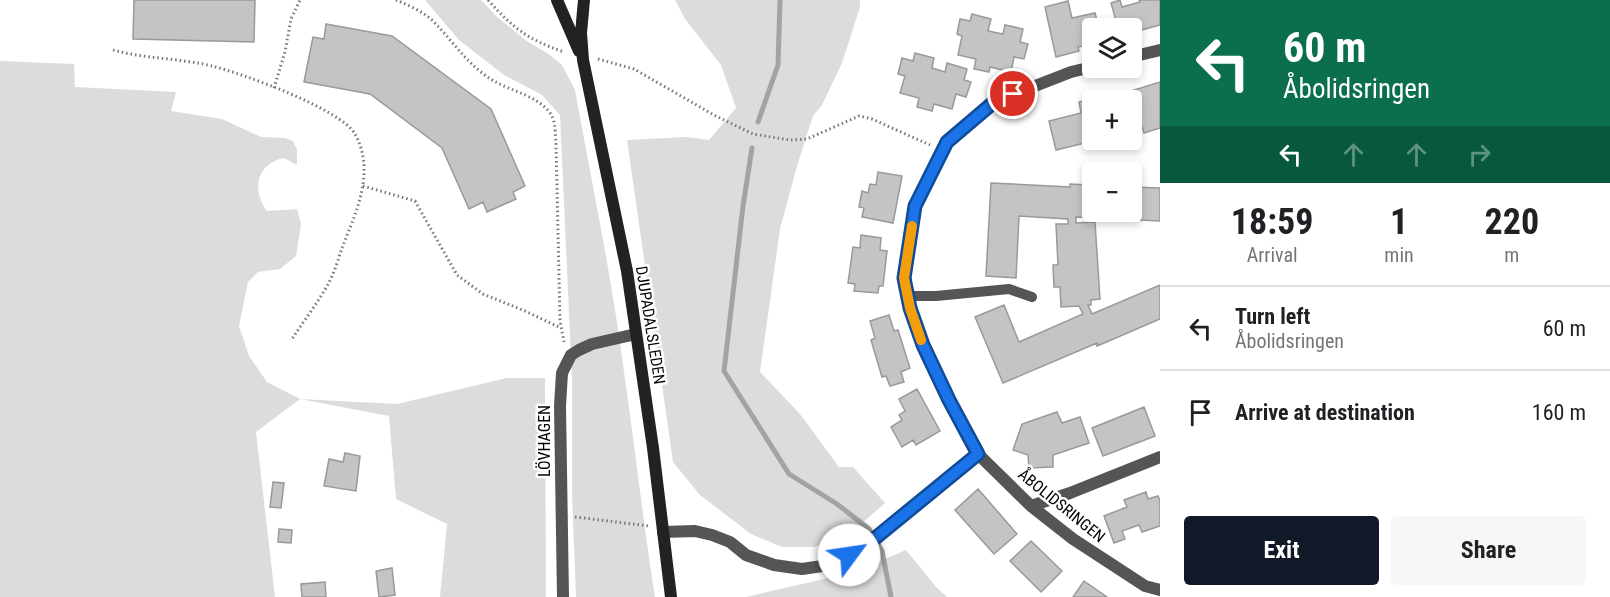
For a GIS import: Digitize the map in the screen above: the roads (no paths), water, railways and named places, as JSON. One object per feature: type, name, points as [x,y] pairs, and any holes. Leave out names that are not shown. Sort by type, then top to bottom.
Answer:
[{"type":"street","name":"DJUPADALSLEDEN","points":[[557,0],[583,60]]},
{"type":"street","name":"DJUPADALSLEDEN","points":[[584,0],[581,33],[583,60],[627,271],[653,448],[671,597]]},
{"type":"street","points":[[1142,54],[1160,50]]},
{"type":"street","name":"ÅBOLIDSRINGEN","points":[[1082,69],[994,102],[947,142],[915,206],[904,278],[923,345],[978,454],[1031,506],[1073,539],[1145,586],[1160,590]]},
{"type":"street","name":"LÖVHAGEN","points":[[563,597],[560,406],[562,373],[571,355],[592,344],[636,334]]},
{"type":"street","points":[[663,532],[695,531],[712,535],[730,542],[746,555],[774,566],[802,569],[829,565],[868,544],[978,454]]},
{"type":"street","points":[[1031,506],[1160,457]]},
{"type":"lane","points":[[908,296],[936,296],[1009,289],[1032,297]]},
{"type":"waterway","points":[[758,122],[778,65],[780,0]]},
{"type":"waterway","points":[[752,148],[724,371],[789,474],[837,504],[869,529],[882,551],[891,597]]}]
